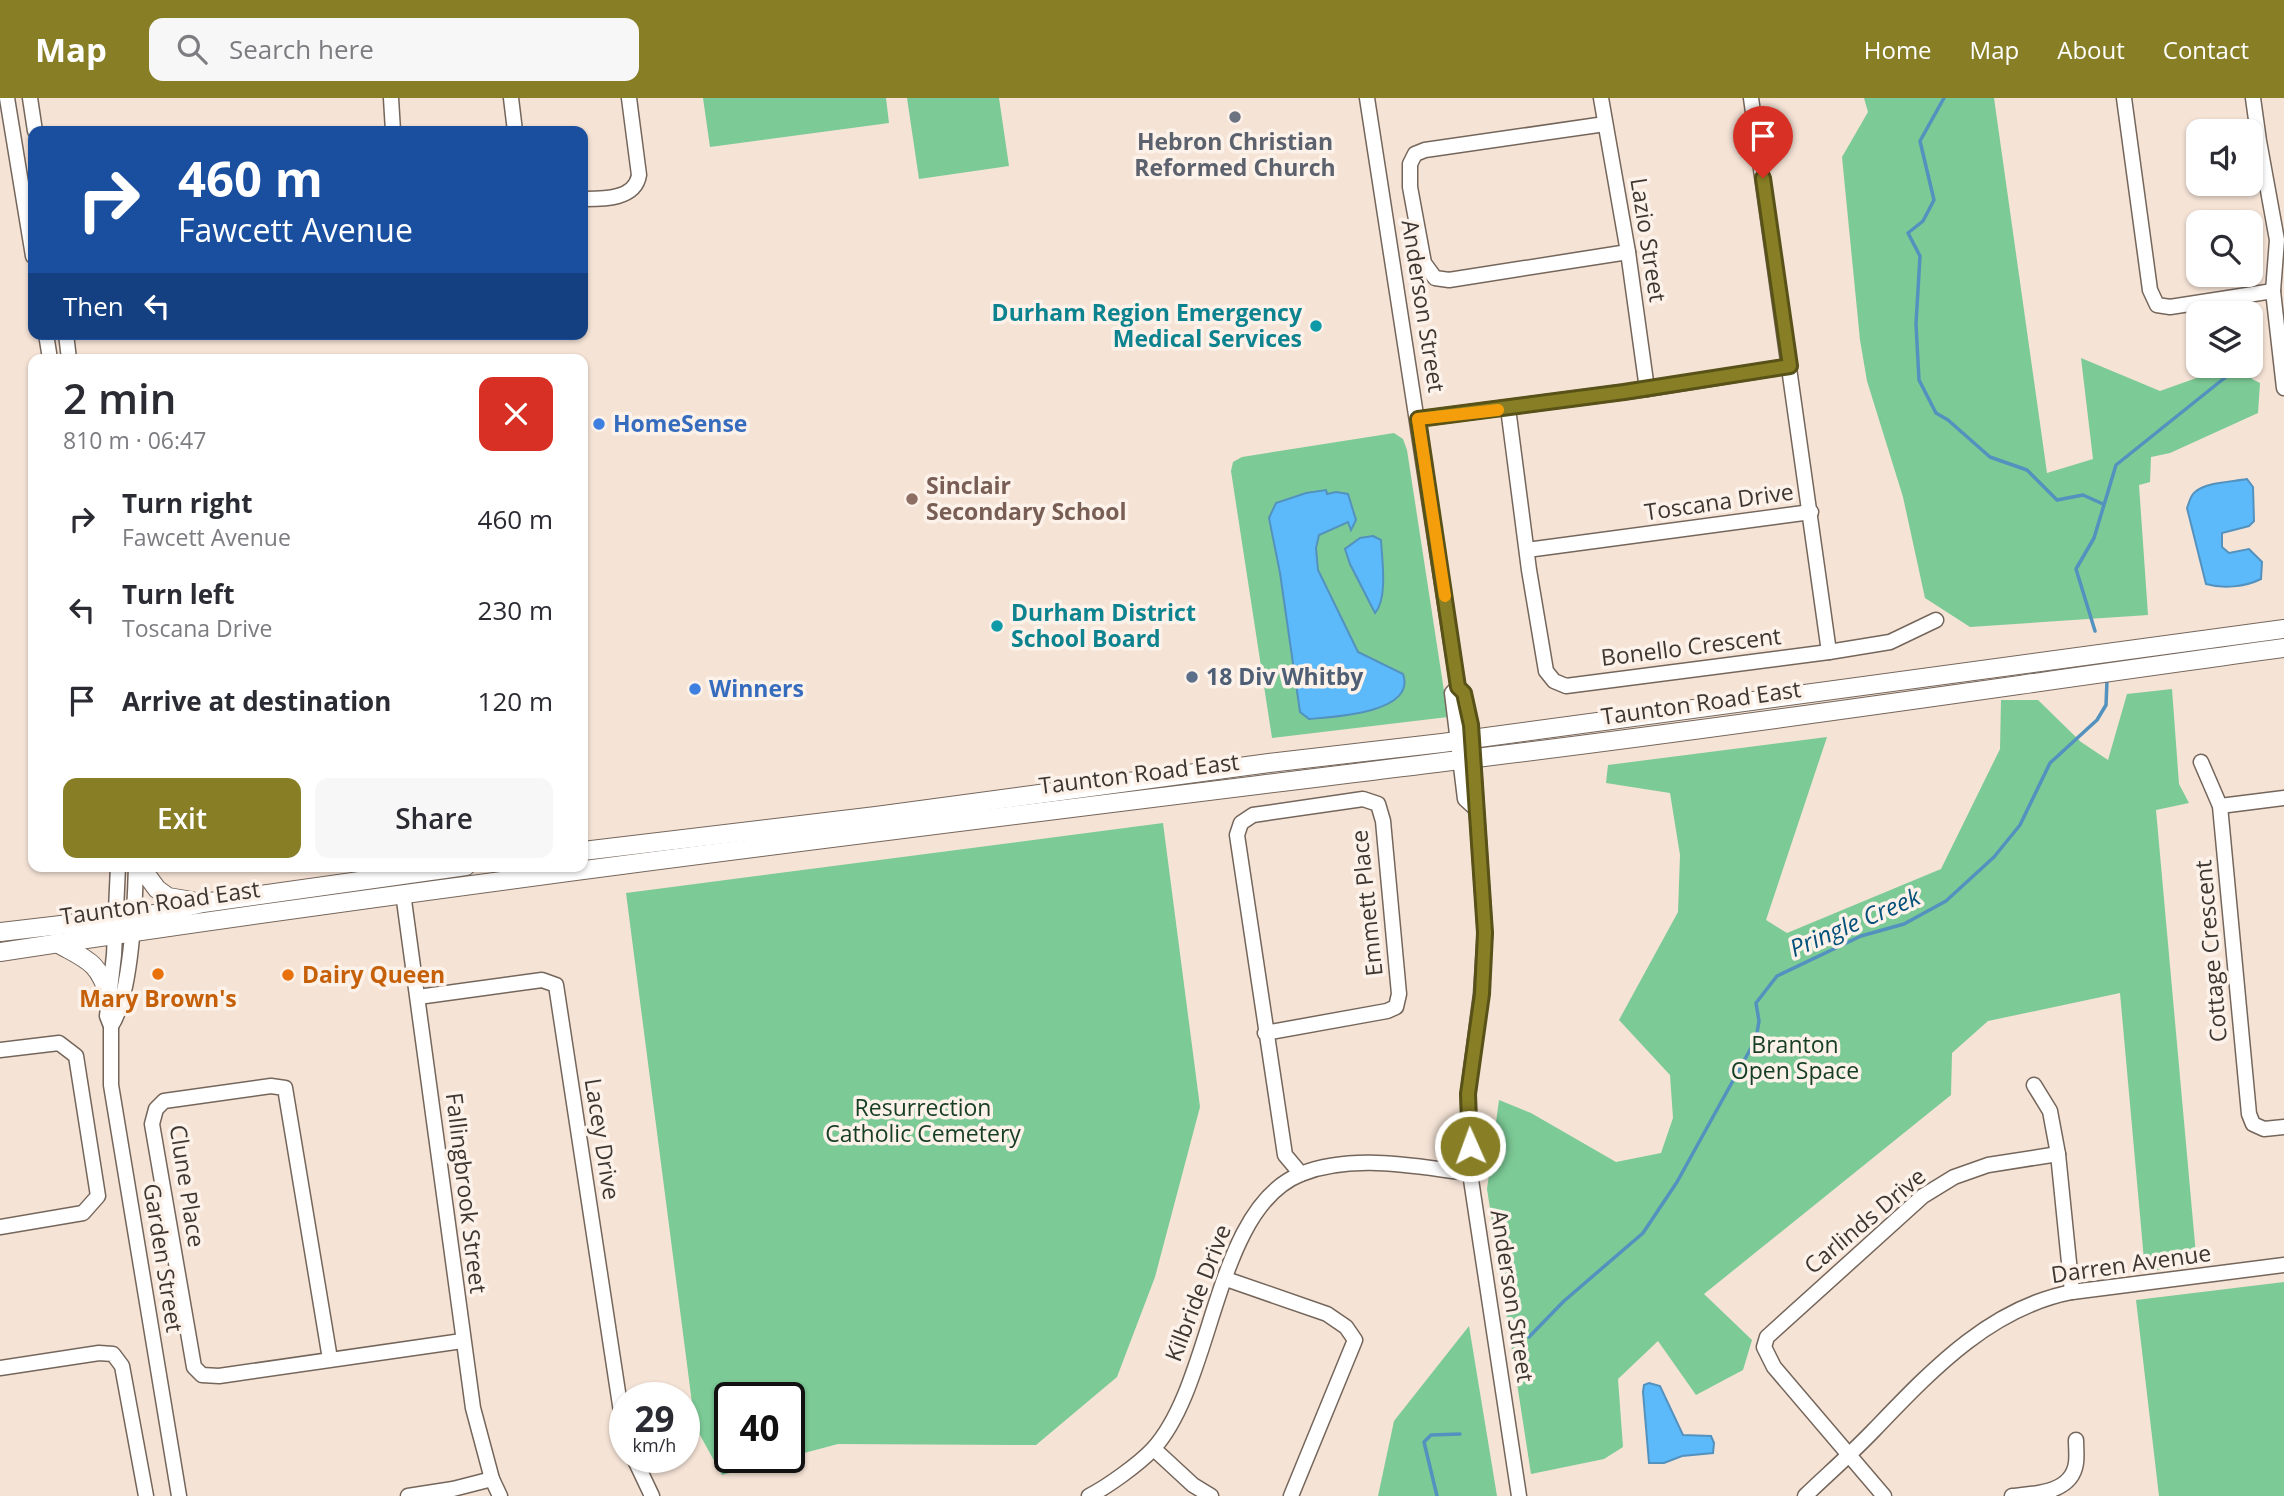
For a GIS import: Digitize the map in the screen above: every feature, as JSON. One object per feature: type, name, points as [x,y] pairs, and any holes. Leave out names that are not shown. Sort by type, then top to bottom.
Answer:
[{"type":"main road","name":"Taunton Road East","points":[[588,850],[1465,740],[2284,629]]},
{"type":"main road","name":"Taunton Road East","points":[[588,869],[961,820],[1468,759],[2284,648]]},
{"type":"main road","points":[[1910,679],[1913,698]]},
{"type":"main road","points":[[1819,690],[1823,711]]},
{"type":"main road","points":[[143,872],[157,889],[168,897],[203,903]]},
{"type":"main road","name":"Taunton Road East","points":[[0,952],[57,943],[203,903],[423,872]]},
{"type":"main road","name":"Taunton Road East","points":[[0,932],[124,926],[564,872]]},
{"type":"main road","points":[[57,943],[94,964],[103,978],[109,996]]},
{"type":"street","points":[[7,98],[5,116],[28,231]]},
{"type":"street","points":[[30,98],[34,126]]},
{"type":"street","points":[[391,98],[393,126]]},
{"type":"street","points":[[510,98],[514,126]]},
{"type":"street","points":[[588,199],[607,199],[625,194],[638,181],[629,98]]},
{"type":"street","name":"Anderson Street","points":[[1367,98],[1458,687],[1452,693],[1468,759],[1465,799],[1476,809],[1481,853],[1485,933],[1482,994],[1468,1094],[1470,1173],[1519,1496]]},
{"type":"street","name":"Lazio Street","points":[[1601,98],[1628,252],[1647,389]]},
{"type":"street","name":"Toscana Drive","points":[[1527,550],[1811,512],[1751,98]]},
{"type":"street","points":[[2124,98],[2150,290],[2157,305],[2170,307],[2273,291]]},
{"type":"street","points":[[2253,98],[2277,240],[2273,291],[2284,388]]},
{"type":"street","points":[[1605,124],[1425,150],[1415,154],[1410,163],[1410,187],[1424,263],[1435,278],[1449,280],[1628,252]]},
{"type":"street","points":[[1418,419],[1647,389],[1790,366]]},
{"type":"street","points":[[1508,408],[1527,550]]},
{"type":"street","points":[[1811,512],[1829,652]]},
{"type":"street","name":"Bonello Crescent","points":[[1527,550],[1546,670],[1553,681],[1566,686],[1890,642],[1936,620]]},
{"type":"street","points":[[2201,762],[2220,806],[2284,798]]},
{"type":"street","name":"Emmett Place","points":[[1265,1033],[1387,1011],[1396,1007],[1399,994],[1391,901],[1383,821],[1378,804],[1363,799],[1253,815],[1241,823],[1237,835],[1265,1033],[1284,1155],[1301,1174]]},
{"type":"street","name":"Cottage Crescent","points":[[2220,806],[2249,1114],[2253,1124],[2264,1129],[2284,1127]]},
{"type":"street","name":"Garden Street","points":[[111,1026],[118,1016],[124,926],[119,872]]},
{"type":"street","name":"Garden Street","points":[[137,872],[109,996],[107,1016],[111,1026],[111,1084],[179,1496]]},
{"type":"street","name":"Fallingbrook Street","points":[[403,893],[462,1341],[473,1408],[492,1479],[500,1496]]},
{"type":"street","name":"Lacey Drive","points":[[418,997],[542,980],[556,985],[616,1382]]},
{"type":"street","points":[[0,1050],[59,1043],[76,1056],[98,1196],[83,1213],[0,1227]]},
{"type":"street","name":"Clune Place","points":[[330,1359],[285,1088],[271,1086],[161,1103],[152,1124],[194,1367],[202,1375],[219,1376],[462,1341]]},
{"type":"street","points":[[2034,1086],[2050,1111],[2058,1154],[2072,1292]]},
{"type":"street","name":"Carlinds Drive","points":[[1850,1455],[1774,1367],[1764,1347],[1767,1337],[1923,1196],[1954,1177],[1988,1165],[2058,1154]]},
{"type":"street","name":"Kilbride Drive","points":[[1089,1496],[1102,1490],[1154,1449],[1179,1409],[1244,1230],[1267,1195],[1301,1174],[1343,1164],[1375,1164],[1470,1173]]},
{"type":"street","name":"Darren Avenue","points":[[1805,1496],[1850,1455],[1937,1366],[1958,1348],[2016,1311],[2052,1296],[2072,1292],[2284,1265]]},
{"type":"street","points":[[1226,1279],[1327,1314],[1346,1327],[1355,1340],[1291,1496]]},
{"type":"street","points":[[0,1368],[99,1353],[113,1354],[122,1366],[146,1496]]},
{"type":"street","points":[[2012,1496],[2050,1492],[2067,1480],[2076,1465],[2076,1440]]},
{"type":"street","points":[[1154,1449],[1193,1485],[1211,1496]]},
{"type":"street","points":[[1850,1455],[1884,1496]]},
{"type":"street","points":[[641,1473],[652,1496]]},
{"type":"street","points":[[408,1496],[492,1479]]},
{"type":"green space","points":[[703,98],[886,98],[889,123],[710,147]]},
{"type":"green space","points":[[907,98],[999,98],[1009,166],[919,179]]},
{"type":"green space","points":[[1864,98],[1994,98],[2047,473],[2093,459],[2081,358],[2160,391],[2196,378],[2252,378],[2260,383],[2258,413],[2170,453],[2151,457],[2150,482],[2139,485],[2148,615],[1970,627],[1925,598],[1903,497],[1867,381],[1860,340],[1842,157],[1868,112]]},
{"type":"green space","points":[[1394,433],[1403,439],[1407,450],[1448,717],[1272,738],[1231,471],[1233,462],[1242,457]]},
{"type":"green space","name":"Branton Open Space","points":[[2172,689],[2179,784],[2189,803],[2156,810],[2197,1266],[2145,1271],[2120,993],[1988,1021],[1952,1053],[1951,1095],[1704,1294],[1752,1340],[1743,1370],[1696,1395],[1658,1341],[1618,1379],[1623,1447],[1604,1459],[1531,1474],[1487,1189],[1499,1100],[1531,1113],[1616,1162],[1661,1153],[1673,1118],[1670,1075],[1619,1020],[1678,912],[1680,855],[1670,793],[1606,783],[1608,765],[1827,737],[1766,920],[1787,933],[1941,869],[2000,749],[2001,700],[2038,700],[2081,742],[2108,760],[2127,694]]},
{"type":"green space","name":"Resurrection Catholic Cemetery","points":[[1163,823],[1200,1107],[1155,1277],[1117,1377],[1036,1445],[838,1444],[805,1453],[805,1382],[714,1382],[714,1460],[700,1435],[700,1382],[689,1382],[626,893]]},
{"type":"green space","points":[[2284,1282],[2284,1496],[2159,1496],[2136,1300]]},
{"type":"green space","points":[[1469,1326],[1497,1496],[1378,1496],[1394,1421]]},
{"type":"water","points":[[2247,479],[2253,487],[2254,521],[2249,526],[2222,533],[2222,547],[2229,553],[2249,549],[2262,562],[2261,579],[2234,586],[2206,584],[2187,508],[2190,500],[2195,492],[2206,486]]},
{"type":"water","points":[[1326,490],[1327,494],[1348,494],[1356,520],[1351,530],[1348,522],[1319,535],[1316,548],[1318,570],[1358,652],[1403,674],[1404,687],[1398,697],[1386,705],[1353,714],[1309,719],[1300,712],[1280,573],[1269,518],[1276,503],[1306,493]]},
{"type":"water","points":[[1373,536],[1381,540],[1383,578],[1382,598],[1375,613],[1345,549],[1360,538]]},
{"type":"water","points":[[1649,1383],[1660,1386],[1683,1435],[1711,1436],[1714,1443],[1713,1453],[1682,1456],[1664,1463],[1649,1463],[1643,1392],[1644,1385]]},
{"type":"waterway","name":"Pringle Creek","points":[[1944,98],[1920,141],[1934,200],[1923,221],[1908,233],[1920,256],[1916,324],[1919,380],[1936,413],[1948,420],[1990,457],[2027,470],[2057,500],[2083,495],[2103,504]]},
{"type":"waterway","points":[[2095,631],[2076,569],[2094,538],[2116,465],[2225,378]]},
{"type":"waterway","name":"Pringle Creek","points":[[1529,1337],[1564,1301],[1643,1233],[1677,1182],[1756,1039],[1759,1021],[1756,1003],[1777,976],[1861,936],[1904,924],[1946,901],[1994,857],[2020,825],[2050,763],[2097,720],[2106,705],[2107,680]]},
{"type":"waterway","name":"Pringle Creek","points":[[1437,1496],[1424,1442],[1431,1435],[1460,1434]]},
{"type":"slow traffic","points":[[1445,596],[1418,419],[1498,410]]},
{"type":"place","name":"Hebron Christian Reformed Church","points":[[1235,117]]},
{"type":"place","name":"Durham Region Emergency Medical Services","points":[[1316,326]]},
{"type":"place","name":"HomeSense","points":[[599,424]]},
{"type":"place","name":"Sinclair Secondary School","points":[[912,499]]},
{"type":"place","name":"Durham District School Board","points":[[997,626]]},
{"type":"place","name":"18 Div Whitby","points":[[1192,677]]},
{"type":"place","name":"Winners","points":[[695,689]]},
{"type":"place","name":"Mary Brown's","points":[[158,974]]},
{"type":"place","name":"Dairy Queen","points":[[288,975]]},
{"type":"route","points":[[1470,1146],[1468,1094],[1482,994],[1485,933],[1477,796],[1471,725],[1464,693],[1458,687],[1418,419],[1624,392],[1790,366],[1763,178]]}]
